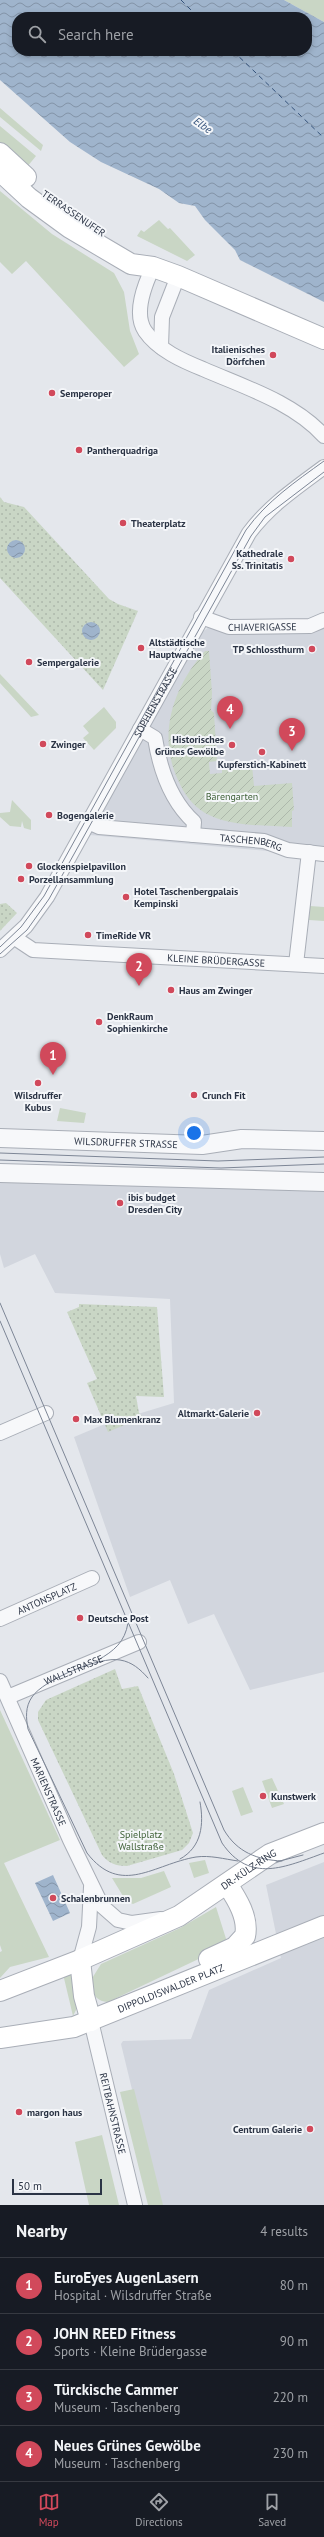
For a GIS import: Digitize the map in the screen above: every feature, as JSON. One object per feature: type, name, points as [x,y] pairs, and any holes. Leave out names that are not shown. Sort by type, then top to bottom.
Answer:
[{"type":"main road","name":"TERRASSENUFER","points":[[0,153],[37,187],[92,228],[137,252],[153,267]]},
{"type":"main road","name":"TERRASSENUFER","points":[[0,171],[29,198],[103,249],[131,264],[153,267],[178,276],[324,339]]},
{"type":"main road","name":"DR.-KÜLZ-RING","points":[[179,1916],[270,1854],[324,1833]]},
{"type":"main road","points":[[188,1981],[209,1959],[235,1947],[245,1936],[246,1924],[241,1908],[227,1884]]},
{"type":"main road","points":[[0,1991],[80,1960],[179,1916]]},
{"type":"main road","name":"DIPPOLDISWALDER PLATZ","points":[[0,2038],[68,2029],[324,1926]]},
{"type":"main road","points":[[80,1960],[84,1996],[91,2021]]},
{"type":"street","points":[[153,267],[144,288],[142,319],[145,331],[161,347],[182,360],[282,404],[320,431]]},
{"type":"street","points":[[161,347],[162,317],[178,276]]},
{"type":"street","name":"SOPHIENSTRASSE","points":[[0,950],[16,938],[44,902],[249,533],[263,514],[279,500],[324,467]]},
{"type":"street","name":"CHIAVERIGASSE","points":[[201,617],[229,627],[310,626],[324,620]]},
{"type":"street","points":[[140,728],[155,738],[167,783],[178,804],[194,822],[193,835]]},
{"type":"street","name":"TASCHENBERG","points":[[88,822],[99,827],[264,841],[288,850],[324,854]]},
{"type":"street","points":[[296,964],[309,852]]},
{"type":"street","name":"KLEINE BRÜDERGASSE","points":[[16,938],[32,950],[324,966]]},
{"type":"street","name":"WILSDRUFFER STRASSE","points":[[0,1138],[202,1145],[242,1139],[324,1141]]},
{"type":"street","points":[[0,1173],[324,1182]]},
{"type":"street","points":[[0,1433],[46,1413]]},
{"type":"street","name":"ANTONSPLATZ","points":[[0,1619],[92,1578]]},
{"type":"street","name":"WALLSTRASSE","points":[[8,1697],[139,1642]]},
{"type":"street","name":"MARIENSTRASSE","points":[[0,1681],[91,1887],[102,1906],[118,1920],[132,1923],[179,1916]]},
{"type":"street","name":"MARIENSTRASSE","points":[[80,1960],[89,1927],[91,1887]]},
{"type":"street","name":"REITBAHNSTRASSE","points":[[91,2021],[136,2205]]},
{"type":"shaded area","points":[[324,616],[324,856],[90,835],[201,633],[217,621],[314,621]]},
{"type":"shaded area","points":[[0,1179],[324,1187],[324,1672],[250,1690],[214,1614],[188,1624],[170,1580],[130,1597],[74,1437],[105,1424],[174,1403],[170,1299],[55,1293],[35,1254],[4,1268],[0,1254]]},
{"type":"shaded area","points":[[324,1862],[324,2205],[160,2205],[121,2044],[123,2041],[191,2039],[209,1990],[281,1958],[266,1885]]},
{"type":"green space","points":[[284,0],[324,0],[324,22],[312,15],[312,12],[306,12]]},
{"type":"green space","points":[[0,108],[43,145],[41,151],[0,117]]},
{"type":"green space","points":[[0,126],[36,156],[27,167],[0,143]]},
{"type":"green space","points":[[0,191],[52,234],[114,273],[124,292],[130,331],[139,354],[124,367],[26,261],[12,274],[0,262]]},
{"type":"green space","points":[[159,220],[168,229],[170,228],[195,255],[187,261],[137,236],[141,230],[144,232]]},
{"type":"green space","points":[[0,497],[4,502],[24,507],[109,599],[138,611],[103,690],[0,578]]},
{"type":"green space","name":"Bärengarten","points":[[205,651],[209,651],[212,693],[211,710],[214,713],[217,761],[209,762],[210,774],[222,773],[222,767],[252,765],[254,786],[292,783],[294,810],[292,811],[292,827],[236,823],[215,818],[196,806],[189,799],[180,785],[172,763],[169,746],[169,729],[172,712],[184,680]]},
{"type":"green space","points":[[0,674],[39,715],[31,717],[0,683]]},
{"type":"green space","points":[[104,707],[116,722],[116,728],[94,750],[83,738],[89,733],[83,726]]},
{"type":"green space","points":[[12,800],[31,820],[31,830],[24,828],[22,821],[21,827],[10,826],[0,817],[0,813],[10,812]]},
{"type":"green space","points":[[6,903],[17,913],[0,931],[0,904]]},
{"type":"green space","points":[[310,906],[324,907],[324,921],[309,920]]},
{"type":"green space","points":[[60,1108],[86,1113],[84,1123],[57,1121]]},
{"type":"green space","points":[[79,1304],[157,1307],[164,1397],[136,1396],[139,1413],[143,1417],[108,1432],[87,1383],[97,1379],[67,1312],[79,1307]]},
{"type":"green space","name":"Spielplatz Wallstraße","points":[[115,1669],[122,1689],[138,1686],[174,1774],[193,1833],[189,1843],[182,1850],[127,1866],[113,1864],[102,1855],[38,1720],[38,1712],[46,1700]]},
{"type":"green space","points":[[0,1710],[60,1840],[4,1863],[49,1957],[10,1967],[0,1978],[0,1952],[2,1951],[0,1945]]},
{"type":"green space","points":[[272,1778],[284,1804],[272,1808],[262,1781]]},
{"type":"green space","points":[[243,1787],[253,1812],[241,1816],[232,1791]]},
{"type":"green space","points":[[205,1860],[209,1873],[194,1878],[189,1863]]},
{"type":"green space","points":[[164,1871],[171,1887],[133,1904],[126,1901],[112,1878],[141,1878]]},
{"type":"green space","points":[[216,1907],[228,1945],[108,2002],[97,1998],[93,1992],[91,1980],[101,1964],[180,1928]]},
{"type":"green space","points":[[71,1971],[78,2006],[73,2016],[63,1974]]},
{"type":"green space","points":[[134,2089],[163,2205],[148,2205],[120,2092]]},
{"type":"green space","points":[[102,2135],[119,2205],[89,2205],[75,2142]]},
{"type":"water","name":"Elbe","points":[[0,0],[284,0],[306,12],[12,12],[12,56],[312,56],[312,15],[324,22],[324,302],[240,260],[235,250],[205,220],[195,206],[179,203],[159,189],[101,162],[70,142],[0,80]]},
{"type":"water","points":[[16,540],[22,543],[25,549],[22,555],[16,558],[10,555],[7,549],[10,543]]},
{"type":"water","points":[[91,622],[97,625],[100,631],[97,637],[91,640],[85,637],[82,631],[85,625]]},
{"type":"water","name":"Schalenbrunnen","points":[[53,1875],[70,1913],[53,1921],[35,1883]]},
{"type":"ferry route","points":[[181,0],[193,12]]},
{"type":"ferry route","points":[[238,56],[324,138]]},
{"type":"tram line","points":[[0,947],[21,927],[44,896],[246,530],[272,501],[292,484],[324,461]]},
{"type":"tram line","points":[[0,954],[27,930],[49,899],[251,536],[265,517],[324,472]]},
{"type":"tram line","points":[[0,1153],[218,1161],[324,1157]]},
{"type":"tram line","points":[[0,1160],[221,1168],[324,1164]]},
{"type":"tram line","points":[[0,1303],[224,1830],[235,1844],[248,1853],[264,1859],[282,1861]]},
{"type":"tram line","points":[[0,1321],[222,1843],[233,1856],[244,1864],[256,1868],[269,1869],[282,1867],[324,1853]]},
{"type":"tram line","points":[[98,1660],[118,1645],[127,1630],[128,1623]]},
{"type":"tram line","points":[[148,1678],[136,1666],[128,1662],[120,1660],[99,1662],[86,1665],[48,1683],[38,1690],[28,1705],[28,1729],[87,1853],[100,1866],[112,1873],[125,1875],[138,1874],[196,1857],[212,1857],[238,1861]]},
{"type":"tram line","points":[[180,1859],[193,1848],[200,1834],[202,1818],[200,1802]]},
{"type":"tram line","points":[[276,1862],[303,1855]]},
{"type":"place","name":"Italienisches Dörfchen","points":[[273,355]]},
{"type":"place","name":"Semperoper","points":[[52,393]]},
{"type":"place","name":"Pantherquadriga","points":[[79,450]]},
{"type":"place","name":"Theaterplatz","points":[[123,523]]},
{"type":"place","name":"Kathedrale Ss. Trinitatis","points":[[291,559]]},
{"type":"place","name":"Altstädtische Hauptwache","points":[[141,648]]},
{"type":"place","name":"TP Schlossthurm","points":[[312,649]]},
{"type":"place","name":"Sempergalerie","points":[[29,662]]},
{"type":"place","name":"Neues Grünes Gewölbe","points":[[230,729]]},
{"type":"place","name":"Zwinger","points":[[43,744]]},
{"type":"place","name":"Historisches Grünes Gewölbe","points":[[232,745]]},
{"type":"place","name":"Türckische Cammer","points":[[292,751]]},
{"type":"place","name":"Kupferstich-Kabinett","points":[[262,752]]},
{"type":"place","name":"Bogengalerie","points":[[49,815]]},
{"type":"place","name":"Glockenspielpavillon","points":[[29,866]]},
{"type":"place","name":"Porzellansammlung","points":[[21,879]]},
{"type":"place","name":"Hotel Taschenbergpalais Kempinski","points":[[126,897]]},
{"type":"place","name":"TimeRide VR","points":[[88,935]]},
{"type":"place","name":"JOHN REED Fitness","points":[[139,986]]},
{"type":"place","name":"Haus am Zwinger","points":[[171,990]]},
{"type":"place","name":"DenkRaum Sophienkirche","points":[[99,1022]]},
{"type":"place","name":"EuroEyes AugenLasern","points":[[53,1075]]},
{"type":"place","name":"Wilsdruffer Kubus","points":[[38,1083]]},
{"type":"place","name":"Crunch Fit","points":[[194,1095]]},
{"type":"place","name":"ibis budget Dresden City","points":[[120,1203]]},
{"type":"place","name":"Altmarkt-Galerie","points":[[257,1413]]},
{"type":"place","name":"Max Blumenkranz","points":[[76,1419]]},
{"type":"place","name":"Deutsche Post","points":[[80,1618]]},
{"type":"place","name":"Kunstwerk","points":[[263,1796]]},
{"type":"place","name":"Schalenbrunnen","points":[[53,1898]]},
{"type":"place","name":"margon haus","points":[[19,2112]]},
{"type":"place","name":"Centrum Galerie","points":[[310,2129]]}]
